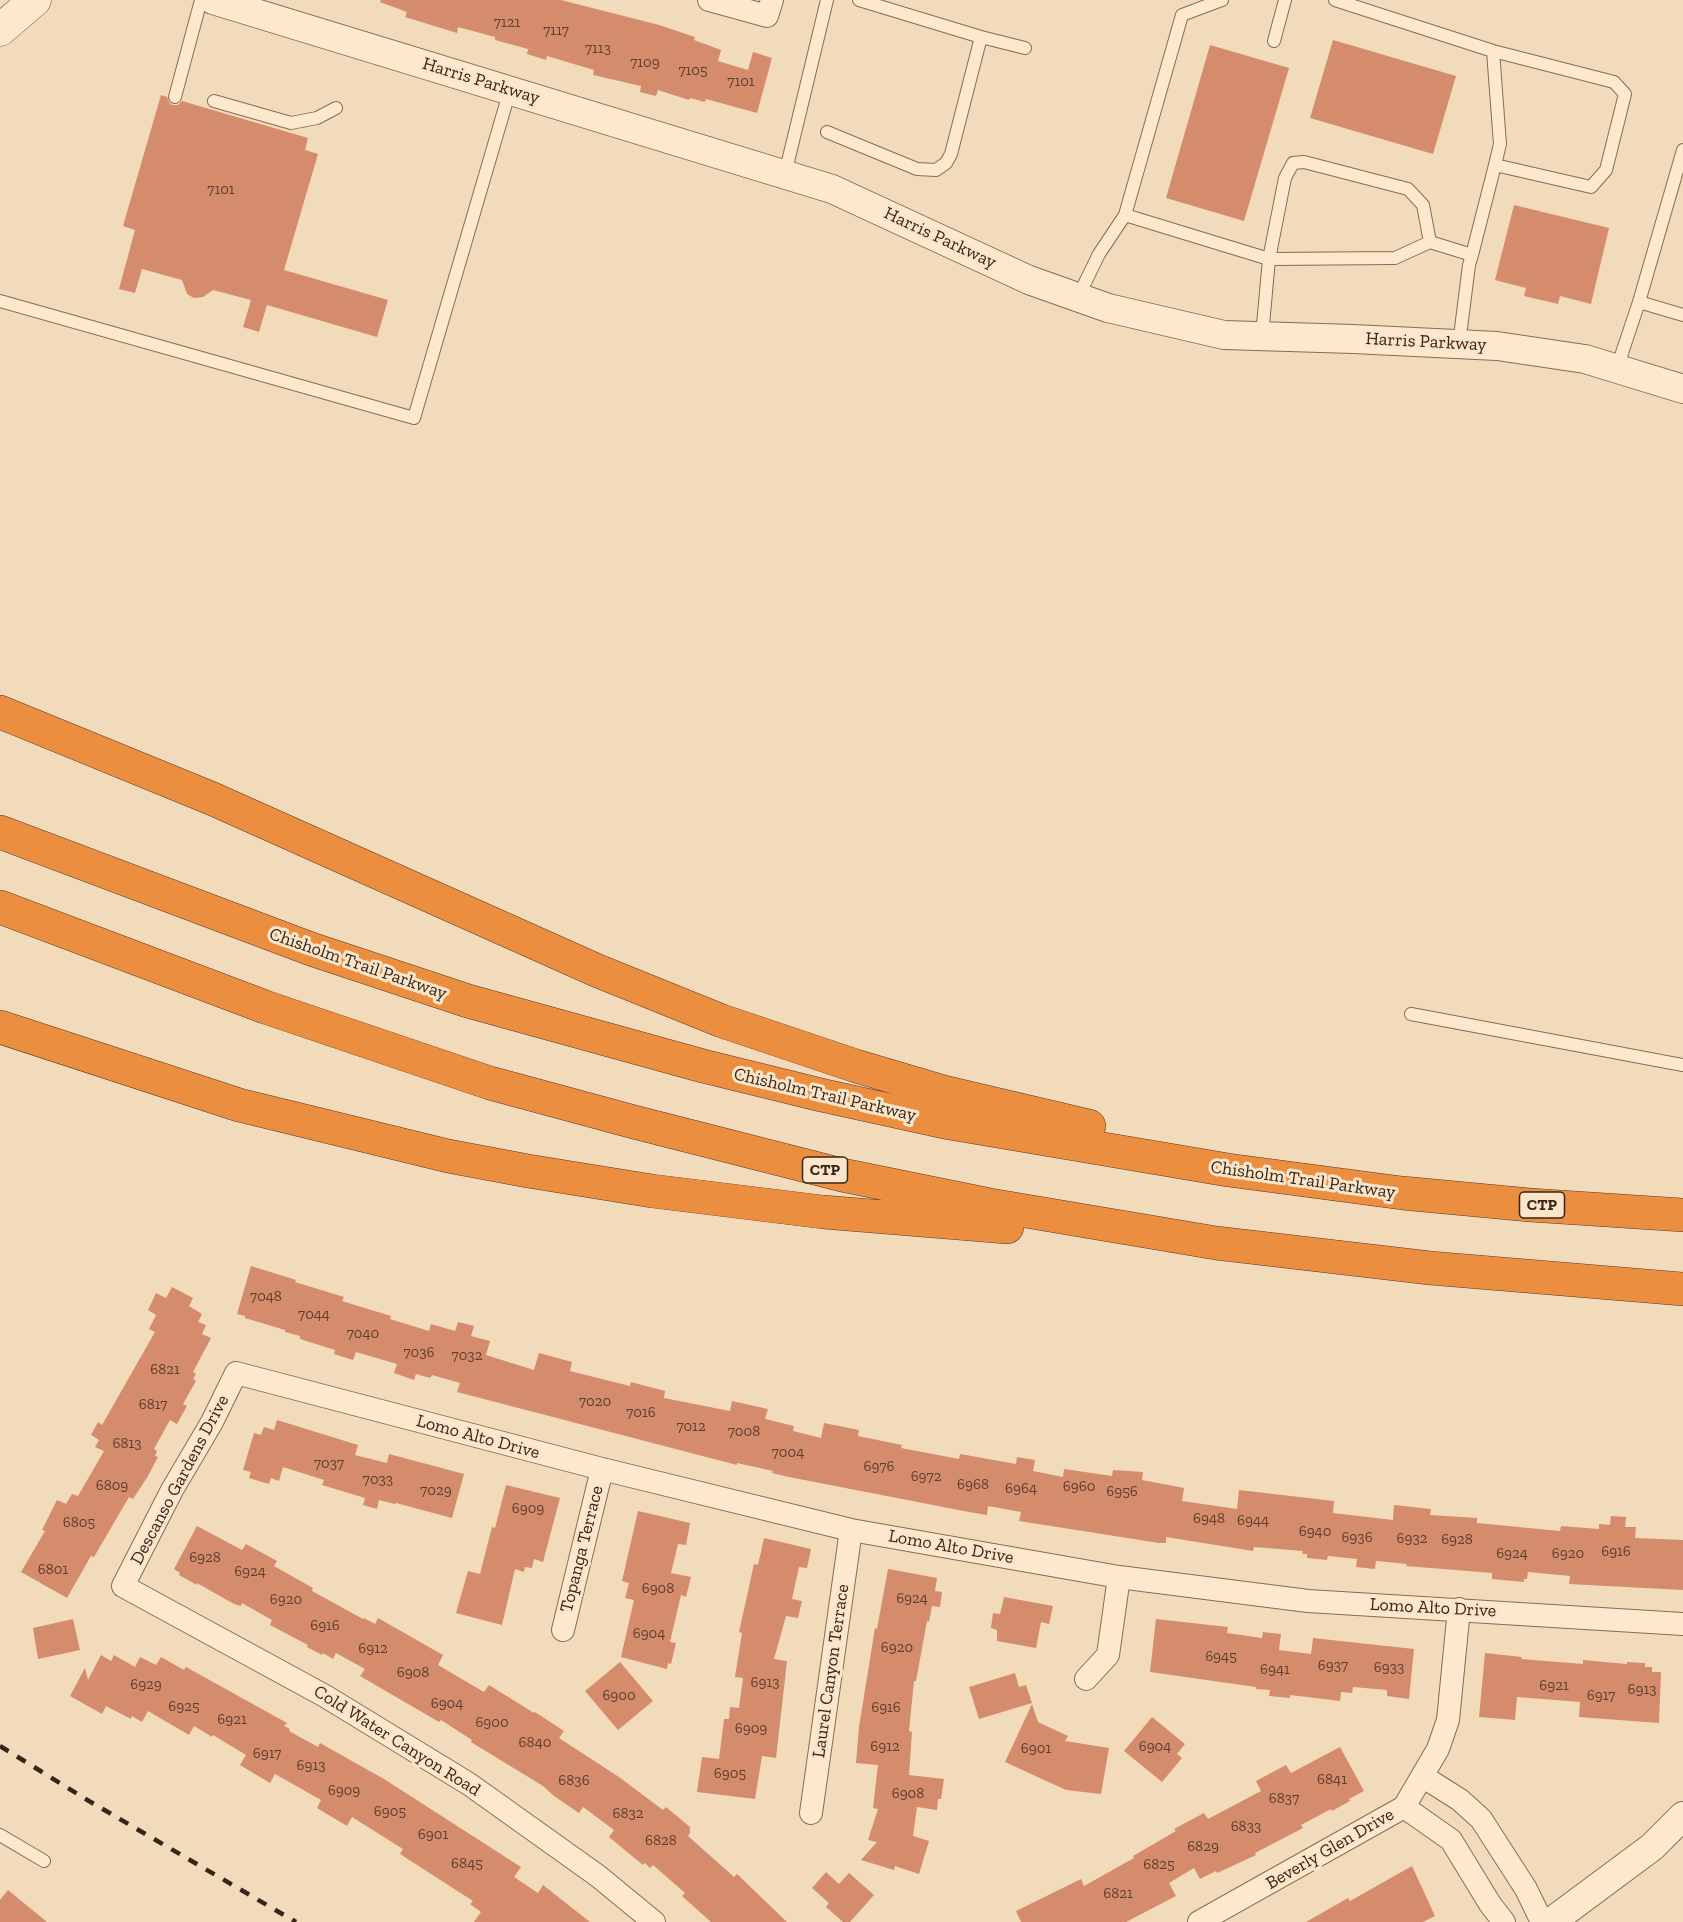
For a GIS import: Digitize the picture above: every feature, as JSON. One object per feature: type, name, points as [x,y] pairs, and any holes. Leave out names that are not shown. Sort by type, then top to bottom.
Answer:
[{"type":"highway","points":[[0,712],[213,800],[616,979],[759,1034],[944,1092],[1402,1193]]},
{"type":"highway","name":"Chisholm Trail Parkway","points":[[0,832],[360,967],[526,1018],[703,1066],[884,1109],[1190,1164],[1402,1193],[1530,1205],[1683,1215]]},
{"type":"highway","name":"CTP","points":[[0,907],[265,1007],[490,1083],[780,1159],[893,1185],[1022,1211],[1216,1243],[1430,1268],[1683,1288]]},
{"type":"highway","points":[[0,1027],[239,1105],[425,1151],[528,1171],[652,1191],[823,1212],[1216,1243]]},
{"type":"main road","points":[[0,30],[34,0]]},
{"type":"street","name":"Harris Parkway","points":[[213,0],[832,189],[1029,280],[1108,308],[1224,335],[1497,346],[1585,359],[1683,389]]},
{"type":"street","points":[[709,0],[769,8]]},
{"type":"street","name":"Lomo Alto Drive","points":[[236,1373],[602,1469],[851,1530],[1119,1577],[1308,1601],[1683,1624]]},
{"type":"street","name":"Descanso Gardens Drive","points":[[123,1586],[236,1373]]},
{"type":"street","name":"Topanga Terrace","points":[[563,1630],[602,1469]]},
{"type":"street","name":"Laurel Canyon Terrace","points":[[811,1813],[851,1530]]},
{"type":"street","points":[[1086,1679],[1108,1655],[1119,1577]]},
{"type":"street","name":"Cold Water Canyon Road","points":[[123,1586],[325,1696],[469,1784],[598,1876],[654,1922]]},
{"type":"street","name":"Beverly Glen Drive","points":[[1199,1922],[1404,1807],[1438,1749],[1448,1720],[1459,1609]]},
{"type":"street","points":[[1422,1776],[1460,1800],[1481,1820],[1526,1889],[1542,1922]]},
{"type":"street","points":[[1404,1807],[1451,1840],[1490,1904],[1504,1922]]},
{"type":"street","points":[[1551,1922],[1652,1847],[1683,1816]]},
{"type":"lane","points":[[175,97],[201,0]]},
{"type":"lane","points":[[785,174],[826,0]]},
{"type":"lane","points":[[859,0],[1025,48]]},
{"type":"lane","points":[[1078,297],[1099,254],[1125,215],[1182,15],[1222,0]]},
{"type":"lane","points":[[1274,41],[1285,0]]},
{"type":"lane","points":[[1335,0],[1493,51],[1614,82],[1625,94],[1606,170],[1591,187],[1495,165]]},
{"type":"lane","points":[[828,132],[917,169],[936,170],[946,163],[951,154],[981,37]]},
{"type":"lane","points":[[1459,344],[1472,255],[1500,144],[1493,51]]},
{"type":"lane","points":[[0,301],[414,418],[510,90]]},
{"type":"lane","points":[[214,101],[291,123],[317,118],[336,108]]},
{"type":"lane","points":[[1617,368],[1683,153]]},
{"type":"lane","points":[[1262,336],[1269,259],[1285,178],[1293,163],[1304,162],[1408,189],[1423,205],[1430,242]]},
{"type":"lane","points":[[1125,215],[1269,259],[1395,258],[1430,242],[1472,255]]},
{"type":"lane","points":[[1639,302],[1683,315]]},
{"type":"lane","points":[[1411,1014],[1683,1065]]},
{"type":"lane","points":[[0,1834],[44,1861]]},
{"type":"building","points":[[381,0],[561,0],[659,25],[695,37],[694,40],[721,50],[718,61],[748,70],[753,52],[772,58],[757,113],[706,99],[705,102],[690,98],[689,100],[658,90],[656,96],[640,92],[641,86],[593,75],[594,70],[547,56],[546,60],[527,54],[528,49],[495,40],[495,37],[458,27],[457,33],[405,17],[407,12],[380,2]]},
{"type":"building","points":[[1333,40],[1456,76],[1433,154],[1310,118]]},
{"type":"building","points":[[1210,45],[1289,68],[1244,221],[1166,198]]},
{"type":"building","points":[[161,95],[167,97],[172,105],[178,105],[182,101],[308,138],[305,150],[318,154],[284,270],[388,300],[377,337],[267,305],[259,332],[243,327],[251,300],[213,290],[203,297],[194,298],[187,294],[182,280],[142,269],[135,293],[119,289],[135,230],[123,226]]},
{"type":"building","points":[[1514,205],[1609,228],[1591,304],[1560,296],[1558,304],[1524,296],[1526,288],[1495,280]]},
{"type":"building","points":[[251,1266],[344,1297],[342,1301],[429,1331],[431,1324],[455,1331],[458,1322],[474,1326],[471,1336],[490,1341],[486,1355],[534,1370],[539,1353],[572,1362],[570,1371],[630,1386],[631,1382],[665,1391],[664,1398],[730,1411],[732,1401],[768,1409],[765,1419],[794,1426],[793,1431],[821,1438],[824,1423],[859,1430],[858,1436],[902,1445],[901,1448],[959,1459],[960,1454],[1016,1464],[1017,1457],[1035,1460],[1033,1471],[1063,1477],[1064,1469],[1112,1476],[1113,1470],[1143,1472],[1142,1480],[1184,1488],[1182,1501],[1237,1509],[1239,1490],[1334,1501],[1333,1513],[1393,1520],[1394,1505],[1431,1509],[1430,1515],[1477,1518],[1477,1523],[1560,1531],[1561,1526],[1599,1529],[1599,1524],[1610,1525],[1611,1516],[1626,1517],[1625,1527],[1636,1527],[1635,1538],[1683,1540],[1683,1590],[1569,1584],[1570,1576],[1528,1572],[1524,1582],[1492,1579],[1492,1573],[1406,1566],[1407,1564],[1376,1561],[1375,1569],[1356,1567],[1357,1559],[1328,1556],[1327,1560],[1307,1558],[1307,1554],[1302,1554],[1303,1551],[1254,1547],[1253,1551],[1166,1537],[1166,1543],[1159,1543],[1019,1521],[1021,1512],[988,1506],[987,1515],[789,1477],[772,1473],[773,1471],[737,1463],[737,1465],[457,1392],[460,1383],[432,1375],[430,1378],[416,1374],[414,1380],[394,1373],[397,1364],[356,1352],[353,1360],[334,1354],[335,1350],[237,1314]]},
{"type":"building","points":[[172,1287],[193,1298],[189,1306],[202,1314],[198,1322],[206,1325],[202,1334],[211,1338],[193,1372],[196,1374],[193,1379],[196,1381],[183,1404],[187,1406],[177,1424],[170,1420],[154,1449],[157,1451],[155,1456],[158,1457],[148,1476],[133,1499],[129,1497],[67,1598],[21,1572],[45,1531],[42,1530],[57,1500],[66,1504],[72,1494],[78,1496],[104,1451],[95,1447],[99,1440],[91,1435],[98,1422],[102,1425],[155,1332],[149,1329],[156,1315],[148,1310],[156,1293],[166,1298]]},
{"type":"building","points":[[277,1420],[358,1445],[355,1455],[387,1463],[389,1454],[464,1474],[452,1518],[379,1500],[377,1509],[363,1505],[365,1498],[322,1485],[324,1480],[283,1467],[279,1481],[271,1478],[269,1484],[249,1478],[251,1472],[243,1470],[254,1433],[261,1435],[264,1427],[274,1430]]},
{"type":"building","points":[[506,1485],[560,1498],[543,1562],[534,1559],[532,1568],[525,1567],[524,1572],[515,1569],[502,1625],[456,1613],[468,1571],[480,1574]]},
{"type":"building","points":[[638,1511],[690,1523],[686,1545],[678,1544],[671,1573],[691,1577],[686,1597],[681,1595],[670,1642],[676,1643],[671,1664],[668,1663],[667,1669],[621,1657],[634,1600],[625,1598],[629,1583],[622,1581]]},
{"type":"building","points":[[197,1526],[242,1550],[246,1544],[277,1561],[274,1566],[313,1588],[312,1591],[375,1624],[378,1618],[443,1655],[438,1665],[484,1692],[489,1685],[564,1731],[559,1738],[619,1777],[663,1810],[666,1807],[690,1827],[688,1836],[734,1877],[737,1874],[787,1922],[711,1922],[682,1896],[685,1893],[653,1865],[650,1868],[645,1863],[643,1865],[609,1837],[614,1830],[583,1807],[579,1813],[543,1786],[471,1742],[472,1740],[441,1720],[439,1722],[360,1676],[365,1669],[336,1653],[333,1659],[323,1653],[322,1655],[270,1625],[272,1620],[242,1603],[241,1606],[234,1604],[179,1575],[180,1573],[174,1569]]},
{"type":"building","points":[[764,1538],[811,1549],[807,1568],[799,1567],[792,1599],[802,1601],[798,1618],[786,1616],[774,1659],[787,1661],[776,1758],[762,1756],[755,1799],[697,1792],[702,1757],[719,1759],[724,1719],[729,1719],[730,1707],[739,1708],[743,1678],[735,1677],[742,1633],[739,1632],[754,1564],[758,1565]]},
{"type":"building","points":[[888,1569],[937,1578],[935,1591],[942,1592],[940,1607],[932,1606],[929,1622],[927,1621],[916,1681],[914,1681],[909,1731],[912,1732],[909,1775],[944,1779],[937,1810],[917,1807],[913,1836],[929,1841],[919,1874],[895,1866],[894,1870],[861,1860],[877,1842],[868,1840],[878,1809],[873,1808],[878,1765],[856,1763],[859,1727],[875,1628],[877,1629]]},
{"type":"building","points":[[1004,1597],[1053,1606],[1049,1624],[1041,1622],[1036,1648],[997,1641],[997,1630],[991,1628],[993,1613],[1000,1614]]},
{"type":"building","points":[[73,1619],[80,1650],[38,1659],[33,1628]]},
{"type":"building","points":[[1156,1619],[1228,1627],[1227,1633],[1262,1638],[1263,1632],[1281,1634],[1279,1650],[1311,1654],[1313,1638],[1414,1649],[1409,1699],[1387,1696],[1387,1690],[1353,1687],[1352,1693],[1341,1692],[1340,1701],[1290,1695],[1290,1698],[1269,1696],[1270,1690],[1256,1689],[1256,1687],[1150,1672]]},
{"type":"building","points":[[1485,1653],[1522,1657],[1521,1659],[1583,1664],[1583,1660],[1627,1664],[1627,1662],[1645,1663],[1645,1667],[1652,1667],[1652,1672],[1661,1672],[1659,1723],[1579,1717],[1580,1702],[1517,1697],[1515,1720],[1479,1717]]},
{"type":"building","points":[[101,1655],[111,1661],[114,1655],[135,1667],[140,1657],[156,1665],[161,1657],[184,1670],[186,1667],[287,1723],[284,1726],[290,1729],[289,1731],[318,1747],[320,1743],[384,1779],[521,1867],[514,1877],[538,1893],[543,1885],[590,1922],[474,1922],[481,1912],[470,1904],[473,1901],[400,1854],[403,1849],[352,1817],[347,1826],[317,1808],[321,1800],[275,1774],[270,1783],[240,1765],[246,1755],[213,1735],[212,1737],[194,1726],[189,1735],[148,1711],[142,1722],[106,1706],[102,1714],[70,1696],[85,1668],[88,1680]]},
{"type":"building","points":[[620,1662],[653,1701],[618,1730],[585,1691]]},
{"type":"building","points":[[1015,1673],[1019,1687],[1026,1685],[1032,1703],[979,1719],[969,1687]]},
{"type":"building","points":[[1032,1704],[1038,1722],[1068,1736],[1065,1741],[1109,1748],[1101,1794],[1066,1790],[1005,1762]]},
{"type":"building","points":[[1152,1717],[1185,1744],[1177,1754],[1182,1758],[1162,1782],[1124,1751]]},
{"type":"building","points":[[1340,1747],[1364,1791],[1332,1811],[1331,1809],[1301,1825],[1303,1828],[1255,1853],[1256,1855],[1200,1879],[1194,1868],[1169,1883],[1176,1896],[1126,1922],[1021,1922],[1016,1911],[1081,1879],[1084,1886],[1134,1858],[1133,1856],[1176,1831],[1174,1829],[1204,1813],[1208,1819],[1261,1791],[1256,1781],[1286,1765],[1291,1773]]},
{"type":"building","points":[[1412,1866],[1435,1916],[1423,1922],[1306,1922],[1348,1898],[1350,1901]]},
{"type":"building","points":[[826,1872],[839,1884],[849,1873],[874,1895],[850,1922],[843,1922],[826,1907],[829,1903],[812,1888]]},
{"type":"building","points":[[8,1890],[47,1922],[0,1922],[0,1900]]},
{"type":"railway","points":[[0,1746],[296,1922]]}]
